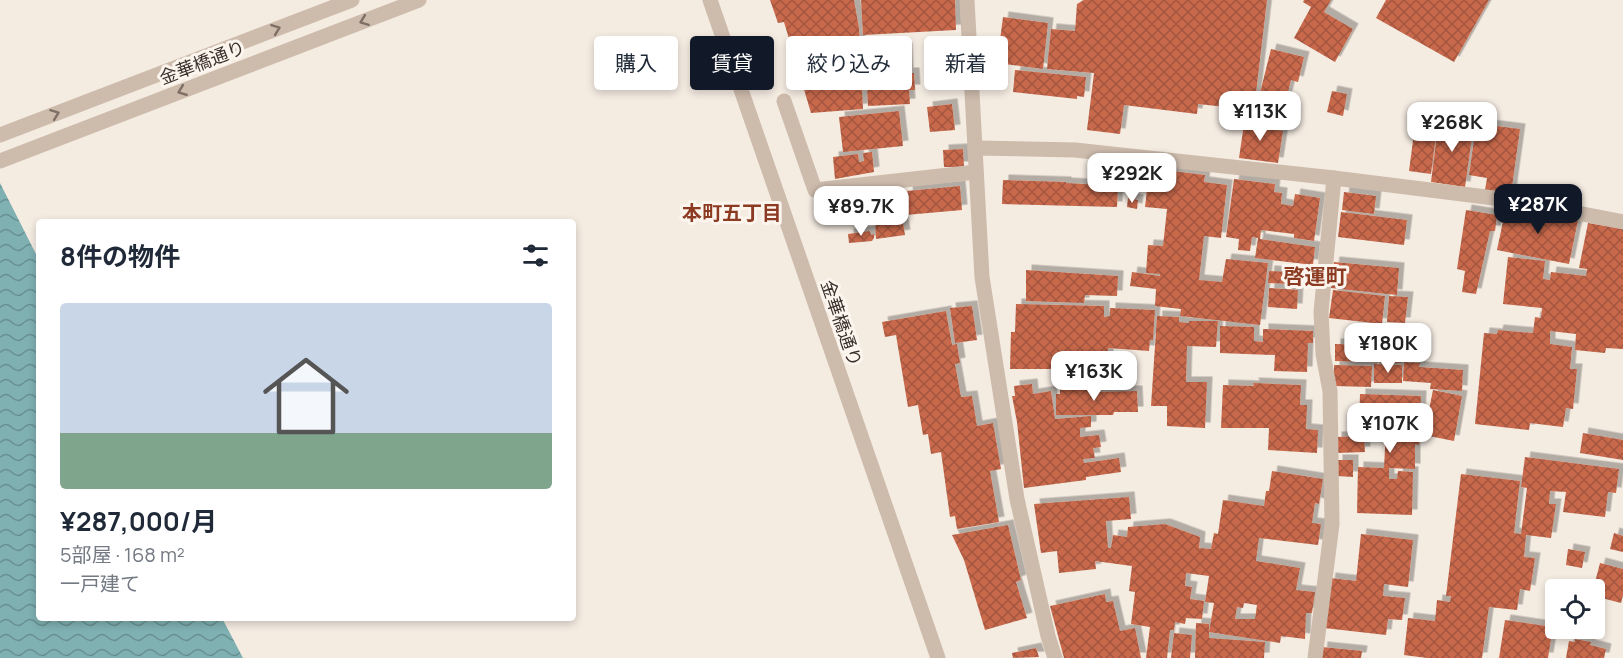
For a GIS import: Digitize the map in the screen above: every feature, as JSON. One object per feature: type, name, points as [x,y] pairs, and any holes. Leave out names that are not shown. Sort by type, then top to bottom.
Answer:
[{"type":"street","name":"金華橋通り","points":[[0,135],[352,0]]},
{"type":"street","name":"金華橋通り","points":[[0,161],[419,0]]},
{"type":"street","name":"金華橋通り","points":[[710,0],[938,658]]},
{"type":"street","points":[[967,0],[982,276],[1017,499],[1055,658]]},
{"type":"street","points":[[784,101],[815,190],[976,172]]},
{"type":"street","points":[[975,148],[1075,150],[1334,178],[1510,200],[1623,222]]},
{"type":"street","points":[[1316,658],[1332,524],[1330,391],[1323,354],[1321,312],[1334,178]]},
{"type":"water","points":[[0,183],[36,254],[36,621],[224,621],[243,658],[0,658]]},
{"type":"building","points":[[770,0],[854,0],[859,36],[788,36],[784,22],[778,23]]},
{"type":"building","points":[[861,0],[955,0],[956,30],[863,35]]},
{"type":"building","points":[[1084,0],[1267,0],[1254,110],[1198,104],[1197,114],[1124,105],[1120,134],[1087,130],[1094,73],[1047,69],[1051,29],[1075,31],[1077,4]]},
{"type":"building","points":[[1304,0],[1331,0],[1324,12],[1353,29],[1335,62],[1294,38],[1311,7],[1303,2]]},
{"type":"building","points":[[1386,0],[1489,0],[1454,62],[1376,18]]},
{"type":"building","points":[[1003,17],[1048,23],[1043,69],[1008,64],[1008,36],[1001,36]]},
{"type":"building","points":[[1271,49],[1304,57],[1298,82],[1291,80],[1281,120],[1255,113]]},
{"type":"building","points":[[1015,70],[1086,77],[1084,97],[1077,96],[1077,99],[1013,92]]},
{"type":"building","points":[[912,73],[914,73],[915,90],[912,90]]},
{"type":"building","points":[[804,90],[862,90],[863,109],[811,113]]},
{"type":"building","points":[[867,90],[909,90],[910,104],[868,106]]},
{"type":"building","points":[[1332,91],[1347,94],[1343,116],[1327,112]]},
{"type":"building","points":[[952,104],[955,130],[930,132],[927,107]]},
{"type":"building","points":[[1417,110],[1439,112],[1431,174],[1409,171]]},
{"type":"building","points":[[899,111],[903,146],[843,152],[839,117]]},
{"type":"building","points":[[1245,117],[1264,120],[1263,128],[1283,131],[1278,163],[1239,158]]},
{"type":"building","points":[[1439,119],[1474,123],[1465,187],[1431,182]]},
{"type":"building","points":[[1488,125],[1520,129],[1511,194],[1485,190],[1487,178],[1469,175],[1475,133],[1487,135]]},
{"type":"building","points":[[963,149],[964,167],[944,167],[943,150]]},
{"type":"building","points":[[872,152],[874,172],[835,179],[833,157],[858,154],[859,162],[864,161],[863,153]]},
{"type":"building","points":[[1172,171],[1205,175],[1204,182],[1227,185],[1221,238],[1204,236],[1199,280],[1222,282],[1226,259],[1268,263],[1260,325],[1180,316],[1181,309],[1155,306],[1156,289],[1130,286],[1132,272],[1160,276],[1160,274],[1146,273],[1148,245],[1163,246],[1167,209],[1145,207],[1149,172],[1171,174]]},
{"type":"building","points":[[1234,179],[1275,184],[1274,192],[1282,193],[1281,204],[1293,206],[1295,194],[1320,198],[1314,241],[1294,238],[1294,234],[1261,230],[1260,239],[1315,247],[1313,265],[1255,258],[1258,238],[1252,237],[1250,251],[1238,250],[1239,239],[1226,237]]},
{"type":"building","points":[[1003,180],[1118,186],[1117,207],[1002,204]]},
{"type":"building","points":[[960,186],[962,210],[849,220],[847,198],[886,195],[887,204],[908,202],[907,191]]},
{"type":"building","points":[[1344,192],[1376,196],[1374,214],[1342,210]]},
{"type":"building","points":[[1128,198],[1138,200],[1137,209],[1127,207]]},
{"type":"building","points":[[1506,207],[1578,220],[1569,264],[1497,250]]},
{"type":"building","points":[[1466,210],[1497,215],[1495,231],[1490,231],[1476,294],[1462,292],[1465,271],[1457,269]]},
{"type":"building","points":[[1341,212],[1407,220],[1404,245],[1338,237]]},
{"type":"building","points":[[902,217],[905,235],[876,239],[875,220]]},
{"type":"building","points":[[1588,223],[1623,229],[1623,349],[1606,348],[1605,353],[1575,350],[1576,334],[1550,331],[1550,344],[1572,347],[1570,369],[1577,369],[1573,409],[1566,408],[1563,427],[1530,423],[1529,430],[1475,424],[1484,333],[1497,334],[1498,330],[1533,333],[1535,317],[1541,318],[1542,308],[1503,304],[1508,257],[1545,261],[1543,279],[1550,280],[1551,272],[1586,276],[1587,269],[1579,268]]},
{"type":"building","points":[[870,231],[871,235],[874,234],[872,241],[849,243],[848,234]]},
{"type":"building","points":[[1334,262],[1399,268],[1397,295],[1331,288]]},
{"type":"building","points":[[1026,270],[1118,276],[1117,296],[1085,295],[1084,303],[1026,301]]},
{"type":"building","points":[[1269,271],[1291,272],[1291,284],[1268,283]]},
{"type":"building","points":[[1269,288],[1298,290],[1297,309],[1268,307]]},
{"type":"building","points":[[1333,290],[1385,296],[1382,324],[1329,318]]},
{"type":"building","points":[[1389,296],[1408,297],[1405,323],[1387,322]]},
{"type":"building","points":[[1016,304],[1104,306],[1104,317],[1110,316],[1110,308],[1155,310],[1153,340],[1150,340],[1149,351],[1108,348],[1108,369],[1010,369],[1011,332],[1015,332]]},
{"type":"building","points":[[972,306],[977,340],[955,343],[950,308]]},
{"type":"building","points":[[946,311],[952,345],[957,344],[960,363],[955,364],[961,397],[972,396],[977,426],[993,423],[1001,469],[990,471],[999,522],[957,529],[955,516],[950,517],[941,452],[931,454],[928,434],[923,435],[918,405],[908,407],[896,335],[885,337],[882,322]]},
{"type":"building","points":[[1157,316],[1179,317],[1179,322],[1189,323],[1189,321],[1218,321],[1216,347],[1187,346],[1186,382],[1207,382],[1205,428],[1167,426],[1167,406],[1151,406]]},
{"type":"building","points":[[1220,326],[1254,327],[1254,341],[1263,342],[1263,329],[1313,331],[1313,343],[1308,343],[1307,372],[1274,371],[1275,355],[1220,353]]},
{"type":"building","points":[[1335,344],[1401,346],[1401,363],[1335,361]]},
{"type":"building","points":[[1404,362],[1420,363],[1419,367],[1463,370],[1462,391],[1430,389],[1431,383],[1403,381]]},
{"type":"building","points":[[1374,364],[1402,365],[1402,383],[1374,383]]},
{"type":"building","points":[[1334,365],[1372,366],[1371,387],[1334,386]]},
{"type":"building","points":[[1253,383],[1301,385],[1300,405],[1307,405],[1306,429],[1318,430],[1317,453],[1268,450],[1269,428],[1221,428],[1223,385],[1254,386]]},
{"type":"building","points":[[1032,384],[1033,394],[1051,391],[1055,419],[1091,416],[1091,427],[1080,428],[1080,437],[1099,435],[1101,447],[1093,448],[1095,458],[1083,459],[1084,463],[1119,458],[1121,472],[1086,477],[1086,480],[1024,488],[1012,396],[1015,396],[1014,386]]},
{"type":"building","points":[[1098,386],[1098,392],[1137,391],[1138,412],[1114,412],[1113,415],[1056,415],[1056,394],[1060,394],[1060,387]]},
{"type":"building","points":[[1433,390],[1462,396],[1454,441],[1424,435]]},
{"type":"building","points":[[1360,394],[1421,396],[1419,445],[1415,444],[1415,469],[1389,468],[1389,479],[1397,479],[1398,471],[1413,472],[1412,515],[1357,513],[1358,467],[1384,468],[1386,429],[1359,428]]},
{"type":"building","points":[[1583,433],[1623,440],[1623,460],[1580,453]]},
{"type":"building","points":[[1364,436],[1365,452],[1336,453],[1336,437]]},
{"type":"building","points":[[1525,457],[1619,469],[1616,493],[1608,492],[1605,517],[1563,512],[1566,492],[1550,491],[1549,504],[1556,504],[1551,538],[1526,535],[1524,557],[1535,558],[1530,591],[1520,589],[1517,610],[1489,607],[1482,658],[1427,658],[1404,655],[1408,618],[1435,621],[1437,600],[1450,602],[1451,596],[1446,596],[1461,474],[1520,481],[1514,533],[1521,534],[1527,488],[1521,487]]},
{"type":"building","points":[[1337,460],[1353,460],[1353,477],[1337,476]]},
{"type":"building","points":[[1272,471],[1323,479],[1319,504],[1315,503],[1312,523],[1321,524],[1318,545],[1259,538],[1256,561],[1300,568],[1296,590],[1315,592],[1312,613],[1306,613],[1305,639],[1281,636],[1280,643],[1209,632],[1214,603],[1205,602],[1209,576],[1186,573],[1185,586],[1192,587],[1190,599],[1204,601],[1202,619],[1186,618],[1185,624],[1175,622],[1174,630],[1170,630],[1167,658],[1146,658],[1150,627],[1131,624],[1135,592],[1129,591],[1132,566],[1095,561],[1096,569],[1059,573],[1057,551],[1041,553],[1034,504],[1129,497],[1131,519],[1106,521],[1108,548],[1111,548],[1113,535],[1127,537],[1128,527],[1165,524],[1200,537],[1199,548],[1211,549],[1214,533],[1218,534],[1223,500],[1264,506],[1266,491],[1269,491]],"holes":[[[1244,603],[1257,605],[1255,619],[1235,619],[1237,607],[1243,608]]]},
{"type":"building","points":[[1008,525],[1021,580],[1016,582],[1027,618],[985,630],[964,560],[952,535]]},
{"type":"building","points":[[1614,533],[1623,536],[1623,552],[1610,549]]},
{"type":"building","points":[[1361,534],[1413,540],[1408,587],[1384,584],[1383,596],[1405,598],[1402,620],[1388,619],[1386,635],[1324,628],[1330,578],[1356,581]]},
{"type":"building","points":[[1568,549],[1585,552],[1582,568],[1566,565]]},
{"type":"building","points":[[1600,563],[1623,569],[1621,603],[1605,599],[1605,579],[1596,579]]},
{"type":"building","points":[[1105,594],[1106,602],[1113,601],[1120,631],[1135,628],[1141,658],[1064,658],[1050,606]]},
{"type":"building","points":[[1505,620],[1545,626],[1545,639],[1551,639],[1548,658],[1499,658]]},
{"type":"building","points":[[1196,623],[1209,624],[1209,638],[1265,642],[1264,658],[1195,658]]},
{"type":"building","points":[[1174,633],[1192,635],[1190,658],[1171,658]]},
{"type":"building","points":[[1575,639],[1591,642],[1590,645],[1606,649],[1604,658],[1566,658],[1569,641],[1575,642]]},
{"type":"building","points":[[1322,647],[1362,651],[1361,658],[1321,658]]},
{"type":"building","points":[[1036,648],[1039,657],[1013,658],[1012,653]]},
{"type":"district","name":"本町五丁目","points":[[732,212]]},
{"type":"district","name":"啓運町","points":[[1315,276]]}]
